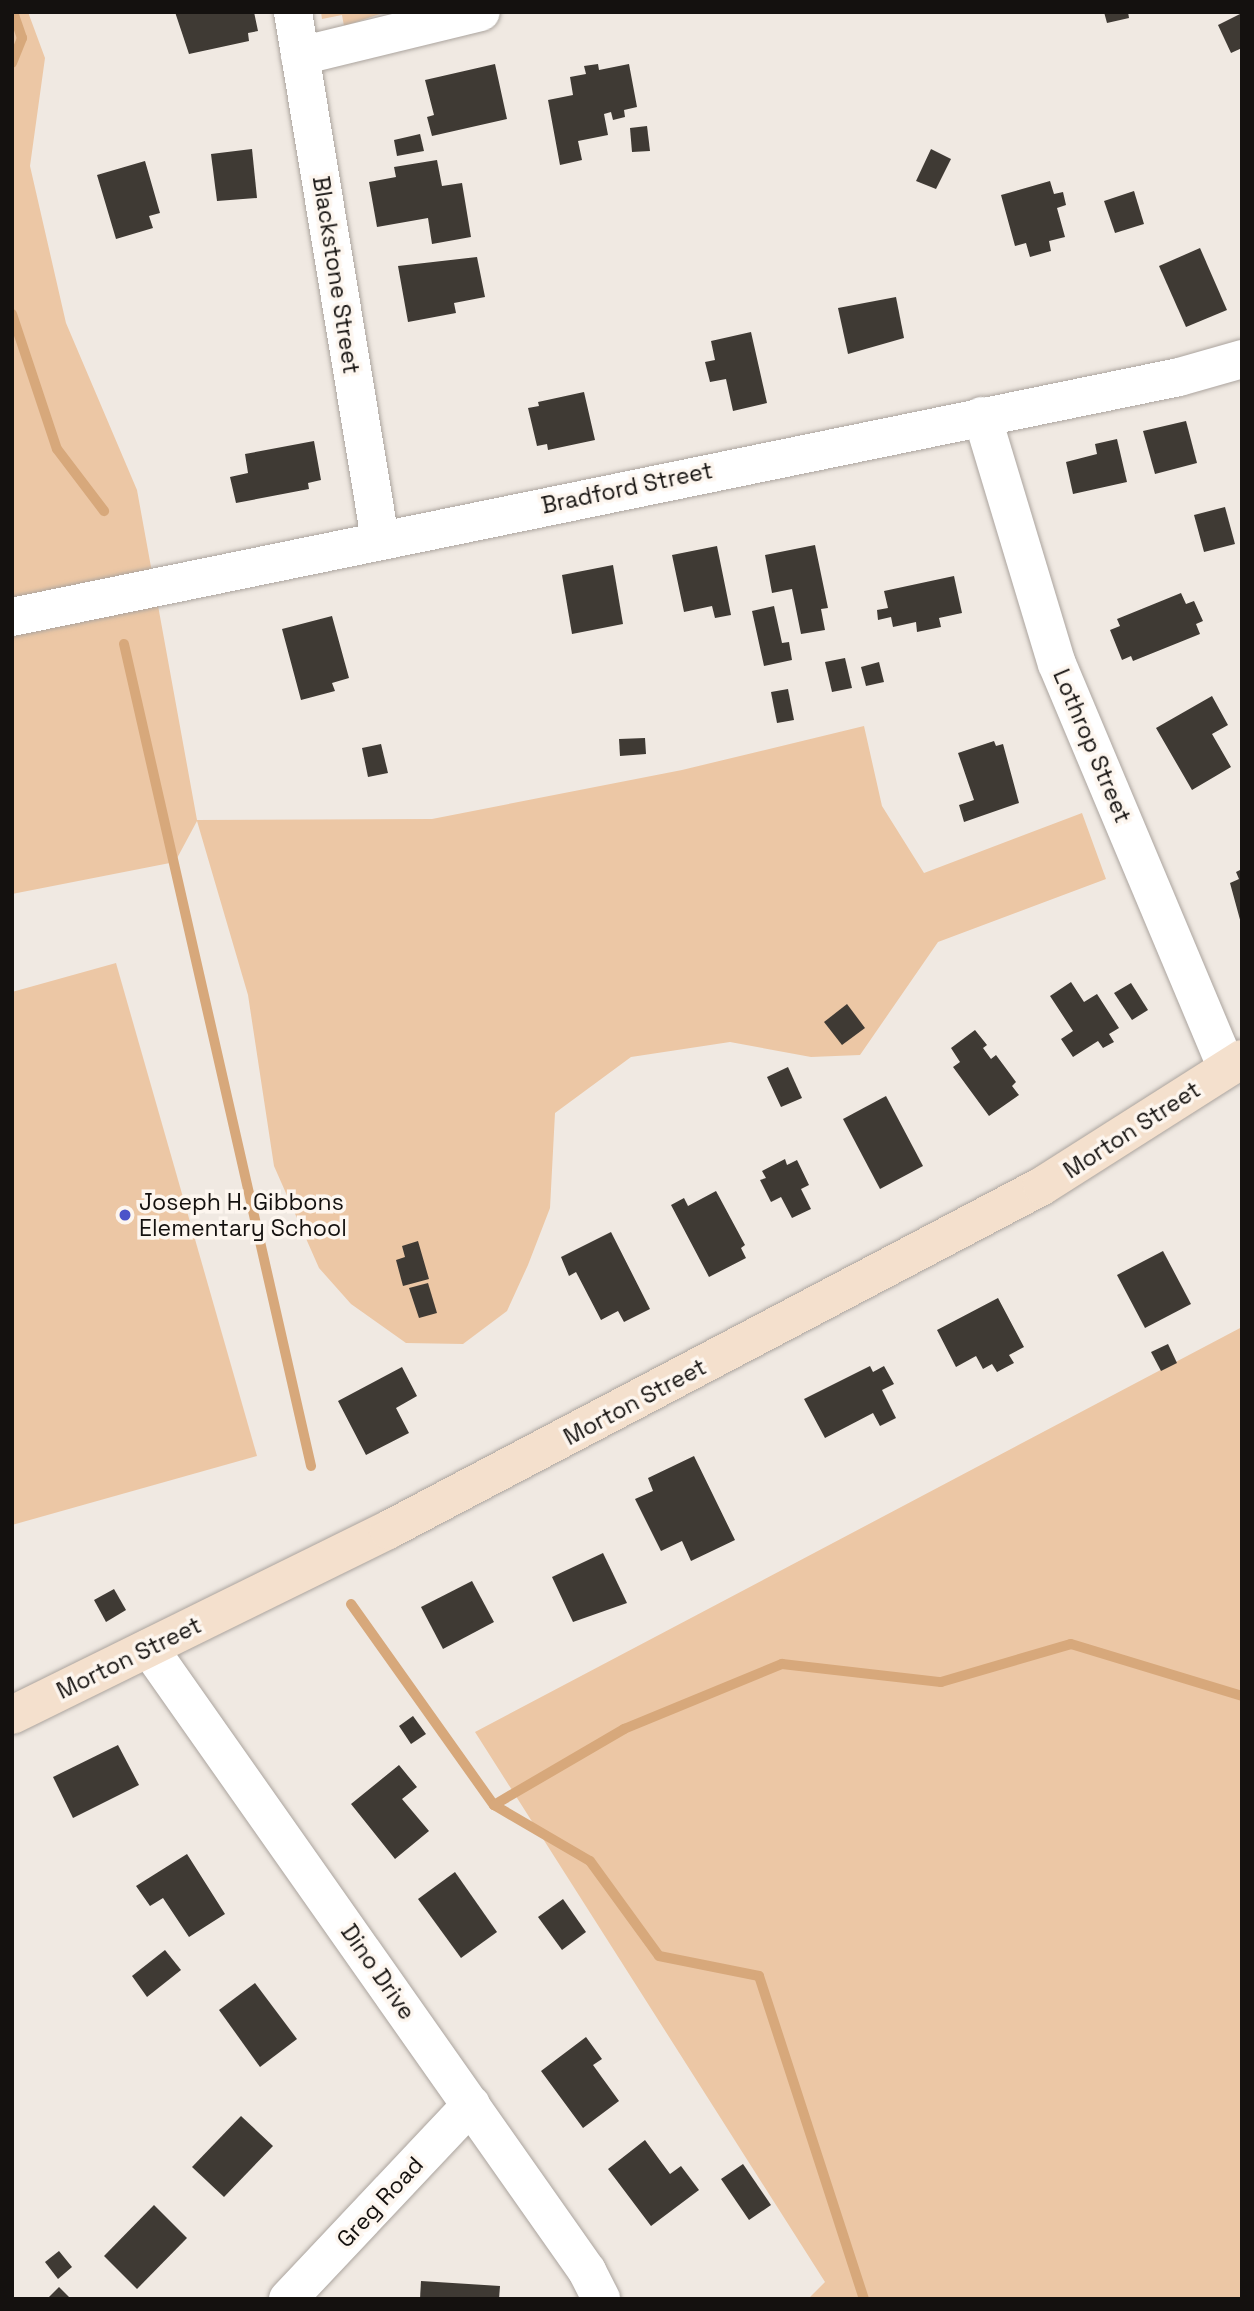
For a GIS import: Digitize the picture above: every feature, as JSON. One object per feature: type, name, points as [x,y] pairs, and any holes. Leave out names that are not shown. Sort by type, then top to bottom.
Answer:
[{"type":"street","name":"Blackstone Street","points":[[293,12],[380,538]]},
{"type":"street","points":[[300,56],[481,12]]},
{"type":"street","name":"Bradford Street","points":[[12,617],[380,538],[1179,377],[1242,359]]},
{"type":"street","name":"Lothrop Street","points":[[982,416],[1057,664],[1234,1063]]},
{"type":"street","name":"Morton Street","points":[[12,1715],[522,1462],[1062,1176],[1234,1063]]},
{"type":"street","name":"Dino Drive","points":[[149,1648],[587,2271],[601,2299]]},
{"type":"street","name":"Greg Road","points":[[288,2299],[471,2105]]},
{"type":"shaded area","points":[[12,12],[28,12],[45,58],[30,166],[66,323],[137,490],[197,820],[432,819],[682,770],[864,726],[882,806],[924,873],[1082,813],[1106,879],[938,942],[860,1055],[811,1057],[730,1042],[631,1057],[555,1113],[550,1208],[528,1265],[507,1311],[463,1344],[406,1343],[351,1304],[319,1268],[274,1166],[248,995],[197,821],[175,862],[12,894]]},
{"type":"shaded area","points":[[321,12],[386,12],[344,26],[342,15],[322,19]]},
{"type":"shaded area","points":[[116,963],[257,1456],[12,1525],[12,992]]},
{"type":"shaded area","points":[[1242,1327],[1242,2299],[808,2299],[825,2282],[475,1732]]},
{"type":"building","points":[[175,12],[254,12],[258,31],[248,33],[249,41],[189,54]]},
{"type":"building","points":[[1104,12],[1128,12],[1129,18],[1107,23]]},
{"type":"building","points":[[1242,13],[1242,48],[1231,53],[1218,25]]},
{"type":"building","points":[[495,64],[507,119],[432,136],[427,117],[434,115],[425,80]]},
{"type":"building","points":[[598,64],[599,70],[629,64],[637,107],[624,110],[625,117],[613,120],[611,112],[604,114],[608,135],[578,141],[582,160],[560,165],[548,100],[573,95],[570,77],[586,74],[584,66]]},
{"type":"building","points":[[647,126],[650,151],[632,152],[630,128]]},
{"type":"building","points":[[420,134],[424,151],[397,156],[394,140]]},
{"type":"building","points":[[252,149],[257,198],[217,201],[211,154]]},
{"type":"building","points":[[931,149],[951,159],[936,189],[916,181]]},
{"type":"building","points":[[437,160],[442,186],[462,183],[471,237],[432,244],[428,218],[377,227],[369,182],[396,177],[394,167]]},
{"type":"building","points":[[145,161],[160,213],[149,216],[153,228],[116,239],[97,175]]},
{"type":"building","points":[[1050,181],[1054,194],[1063,192],[1066,205],[1057,208],[1065,237],[1049,241],[1051,251],[1030,257],[1026,243],[1015,246],[1001,195]]},
{"type":"building","points":[[1134,191],[1144,224],[1115,233],[1104,201]]},
{"type":"building","points":[[1200,248],[1227,310],[1186,327],[1159,266]]},
{"type":"building","points":[[477,257],[485,297],[454,303],[456,313],[408,322],[398,266]]},
{"type":"building","points":[[896,297],[904,338],[848,354],[838,308]]},
{"type":"building","points":[[751,332],[767,403],[733,411],[726,379],[710,382],[705,362],[715,360],[711,341]]},
{"type":"building","points":[[584,392],[595,440],[548,450],[547,444],[537,446],[528,408],[539,406],[538,402]]},
{"type":"building","points":[[1186,421],[1197,463],[1155,474],[1143,431]]},
{"type":"building","points":[[1117,439],[1127,482],[1073,494],[1066,462],[1097,454],[1095,444]]},
{"type":"building","points":[[314,441],[321,480],[308,483],[309,489],[236,503],[230,477],[248,473],[245,454]]},
{"type":"building","points":[[1225,507],[1235,544],[1204,552],[1194,515]]},
{"type":"building","points":[[815,545],[828,608],[821,609],[825,630],[801,634],[792,589],[772,593],[765,555]]},
{"type":"building","points":[[717,546],[731,615],[715,618],[712,606],[684,612],[672,555]]},
{"type":"building","points":[[613,565],[623,624],[572,634],[562,575]]},
{"type":"building","points":[[954,576],[962,613],[939,618],[941,627],[917,632],[916,622],[893,627],[891,617],[878,620],[877,610],[888,608],[884,591]]},
{"type":"building","points":[[1181,593],[1186,604],[1194,601],[1203,621],[1196,624],[1200,634],[1133,661],[1131,656],[1122,660],[1110,630],[1120,626],[1117,619]]},
{"type":"building","points":[[774,606],[782,643],[789,642],[792,660],[764,666],[752,611]]},
{"type":"building","points":[[332,616],[349,678],[332,683],[335,691],[301,700],[282,629]]},
{"type":"building","points":[[845,658],[852,688],[832,692],[825,662]]},
{"type":"building","points":[[879,662],[884,682],[866,686],[861,667]]},
{"type":"building","points":[[788,689],[794,720],[777,723],[771,692]]},
{"type":"building","points":[[1212,696],[1228,725],[1212,734],[1231,767],[1192,790],[1156,728]]},
{"type":"building","points":[[645,738],[646,754],[620,756],[619,739]]},
{"type":"building","points":[[994,741],[996,746],[1003,744],[1019,803],[964,822],[959,805],[974,800],[958,753]]},
{"type":"building","points":[[381,744],[388,773],[368,777],[362,748]]},
{"type":"building","points":[[1242,869],[1242,927],[1230,883],[1239,879],[1236,872]]},
{"type":"building","points":[[1071,982],[1084,1002],[1097,994],[1119,1028],[1109,1034],[1114,1042],[1103,1048],[1098,1041],[1073,1057],[1061,1039],[1073,1031],[1050,996]]},
{"type":"building","points":[[1131,983],[1148,1010],[1132,1020],[1114,993]]},
{"type":"building","points":[[847,1004],[865,1028],[842,1045],[824,1022]]},
{"type":"building","points":[[975,1030],[987,1045],[983,1048],[991,1059],[996,1055],[1016,1082],[1012,1086],[1019,1095],[989,1116],[953,1067],[960,1062],[951,1048]]},
{"type":"building","points":[[788,1067],[802,1098],[781,1107],[767,1077]]},
{"type":"building","points":[[886,1096],[923,1166],[880,1189],[843,1119]]},
{"type":"building","points":[[785,1159],[787,1165],[797,1160],[809,1185],[801,1189],[811,1209],[792,1218],[781,1197],[771,1202],[760,1180],[766,1178],[762,1171]]},
{"type":"building","points":[[716,1191],[745,1245],[741,1248],[746,1258],[709,1277],[671,1205],[684,1198],[688,1206]]},
{"type":"building","points":[[611,1232],[650,1309],[624,1322],[618,1311],[601,1320],[576,1272],[569,1276],[561,1257]]},
{"type":"building","points":[[418,1241],[429,1279],[403,1286],[396,1260],[405,1257],[402,1246]]},
{"type":"building","points":[[1163,1251],[1191,1304],[1145,1328],[1117,1275]]},
{"type":"building","points":[[428,1283],[437,1313],[419,1318],[409,1288]]},
{"type":"building","points":[[998,1298],[1024,1347],[1009,1355],[1014,1363],[997,1372],[992,1364],[983,1369],[976,1356],[956,1367],[937,1330]]},
{"type":"building","points":[[1168,1344],[1177,1363],[1161,1371],[1151,1352]]},
{"type":"building","points":[[870,1366],[873,1372],[884,1366],[894,1384],[882,1390],[896,1418],[880,1426],[873,1413],[825,1438],[804,1399]]},
{"type":"building","points":[[402,1367],[417,1396],[396,1408],[409,1433],[366,1455],[338,1401]]},
{"type":"building","points":[[694,1456],[735,1540],[691,1561],[682,1541],[661,1551],[635,1499],[653,1491],[648,1478]]},
{"type":"building","points":[[603,1553],[627,1603],[573,1622],[552,1577]]},
{"type":"building","points":[[472,1581],[494,1622],[443,1649],[421,1607]]},
{"type":"building","points":[[114,1589],[126,1610],[106,1622],[94,1600]]},
{"type":"building","points":[[413,1716],[426,1734],[411,1744],[399,1726]]},
{"type":"building","points":[[118,1745],[139,1785],[73,1818],[53,1777]]},
{"type":"building","points":[[399,1765],[417,1787],[402,1799],[429,1831],[395,1859],[351,1804]]},
{"type":"building","points":[[187,1854],[225,1914],[189,1937],[163,1898],[150,1906],[136,1886]]},
{"type":"building","points":[[455,1872],[497,1932],[461,1958],[418,1899]]},
{"type":"building","points":[[563,1899],[586,1932],[562,1950],[538,1917]]},
{"type":"building","points":[[165,1950],[181,1970],[147,1997],[132,1976]]},
{"type":"building","points":[[255,1983],[297,2039],[260,2067],[219,2010]]},
{"type":"building","points":[[586,2037],[602,2059],[593,2065],[619,2101],[583,2128],[541,2071]]},
{"type":"building","points":[[241,2116],[273,2146],[224,2197],[192,2167]]},
{"type":"building","points":[[645,2140],[670,2174],[681,2166],[699,2190],[651,2226],[608,2169]]},
{"type":"building","points":[[743,2164],[771,2205],[749,2220],[721,2179]]},
{"type":"building","points":[[154,2205],[187,2238],[137,2289],[104,2256]]},
{"type":"building","points":[[59,2251],[72,2267],[58,2279],[45,2262]]},
{"type":"building","points":[[421,2281],[500,2286],[499,2299],[420,2299]]},
{"type":"building","points":[[59,2287],[71,2299],[47,2299]]},
{"type":"waterway","points":[[12,63],[22,38],[13,12]]},
{"type":"waterway","points":[[12,314],[57,449],[104,511]]},
{"type":"waterway","points":[[124,644],[311,1466]]},
{"type":"waterway","points":[[351,1604],[494,1805],[590,1861],[659,1956],[759,1976],[864,2299]]},
{"type":"waterway","points":[[494,1805],[624,1729],[782,1664],[941,1682],[1071,1644],[1242,1696]]},
{"type":"place","name":"Joseph H. Gibbons Elementary School","points":[[125,1215]]}]
